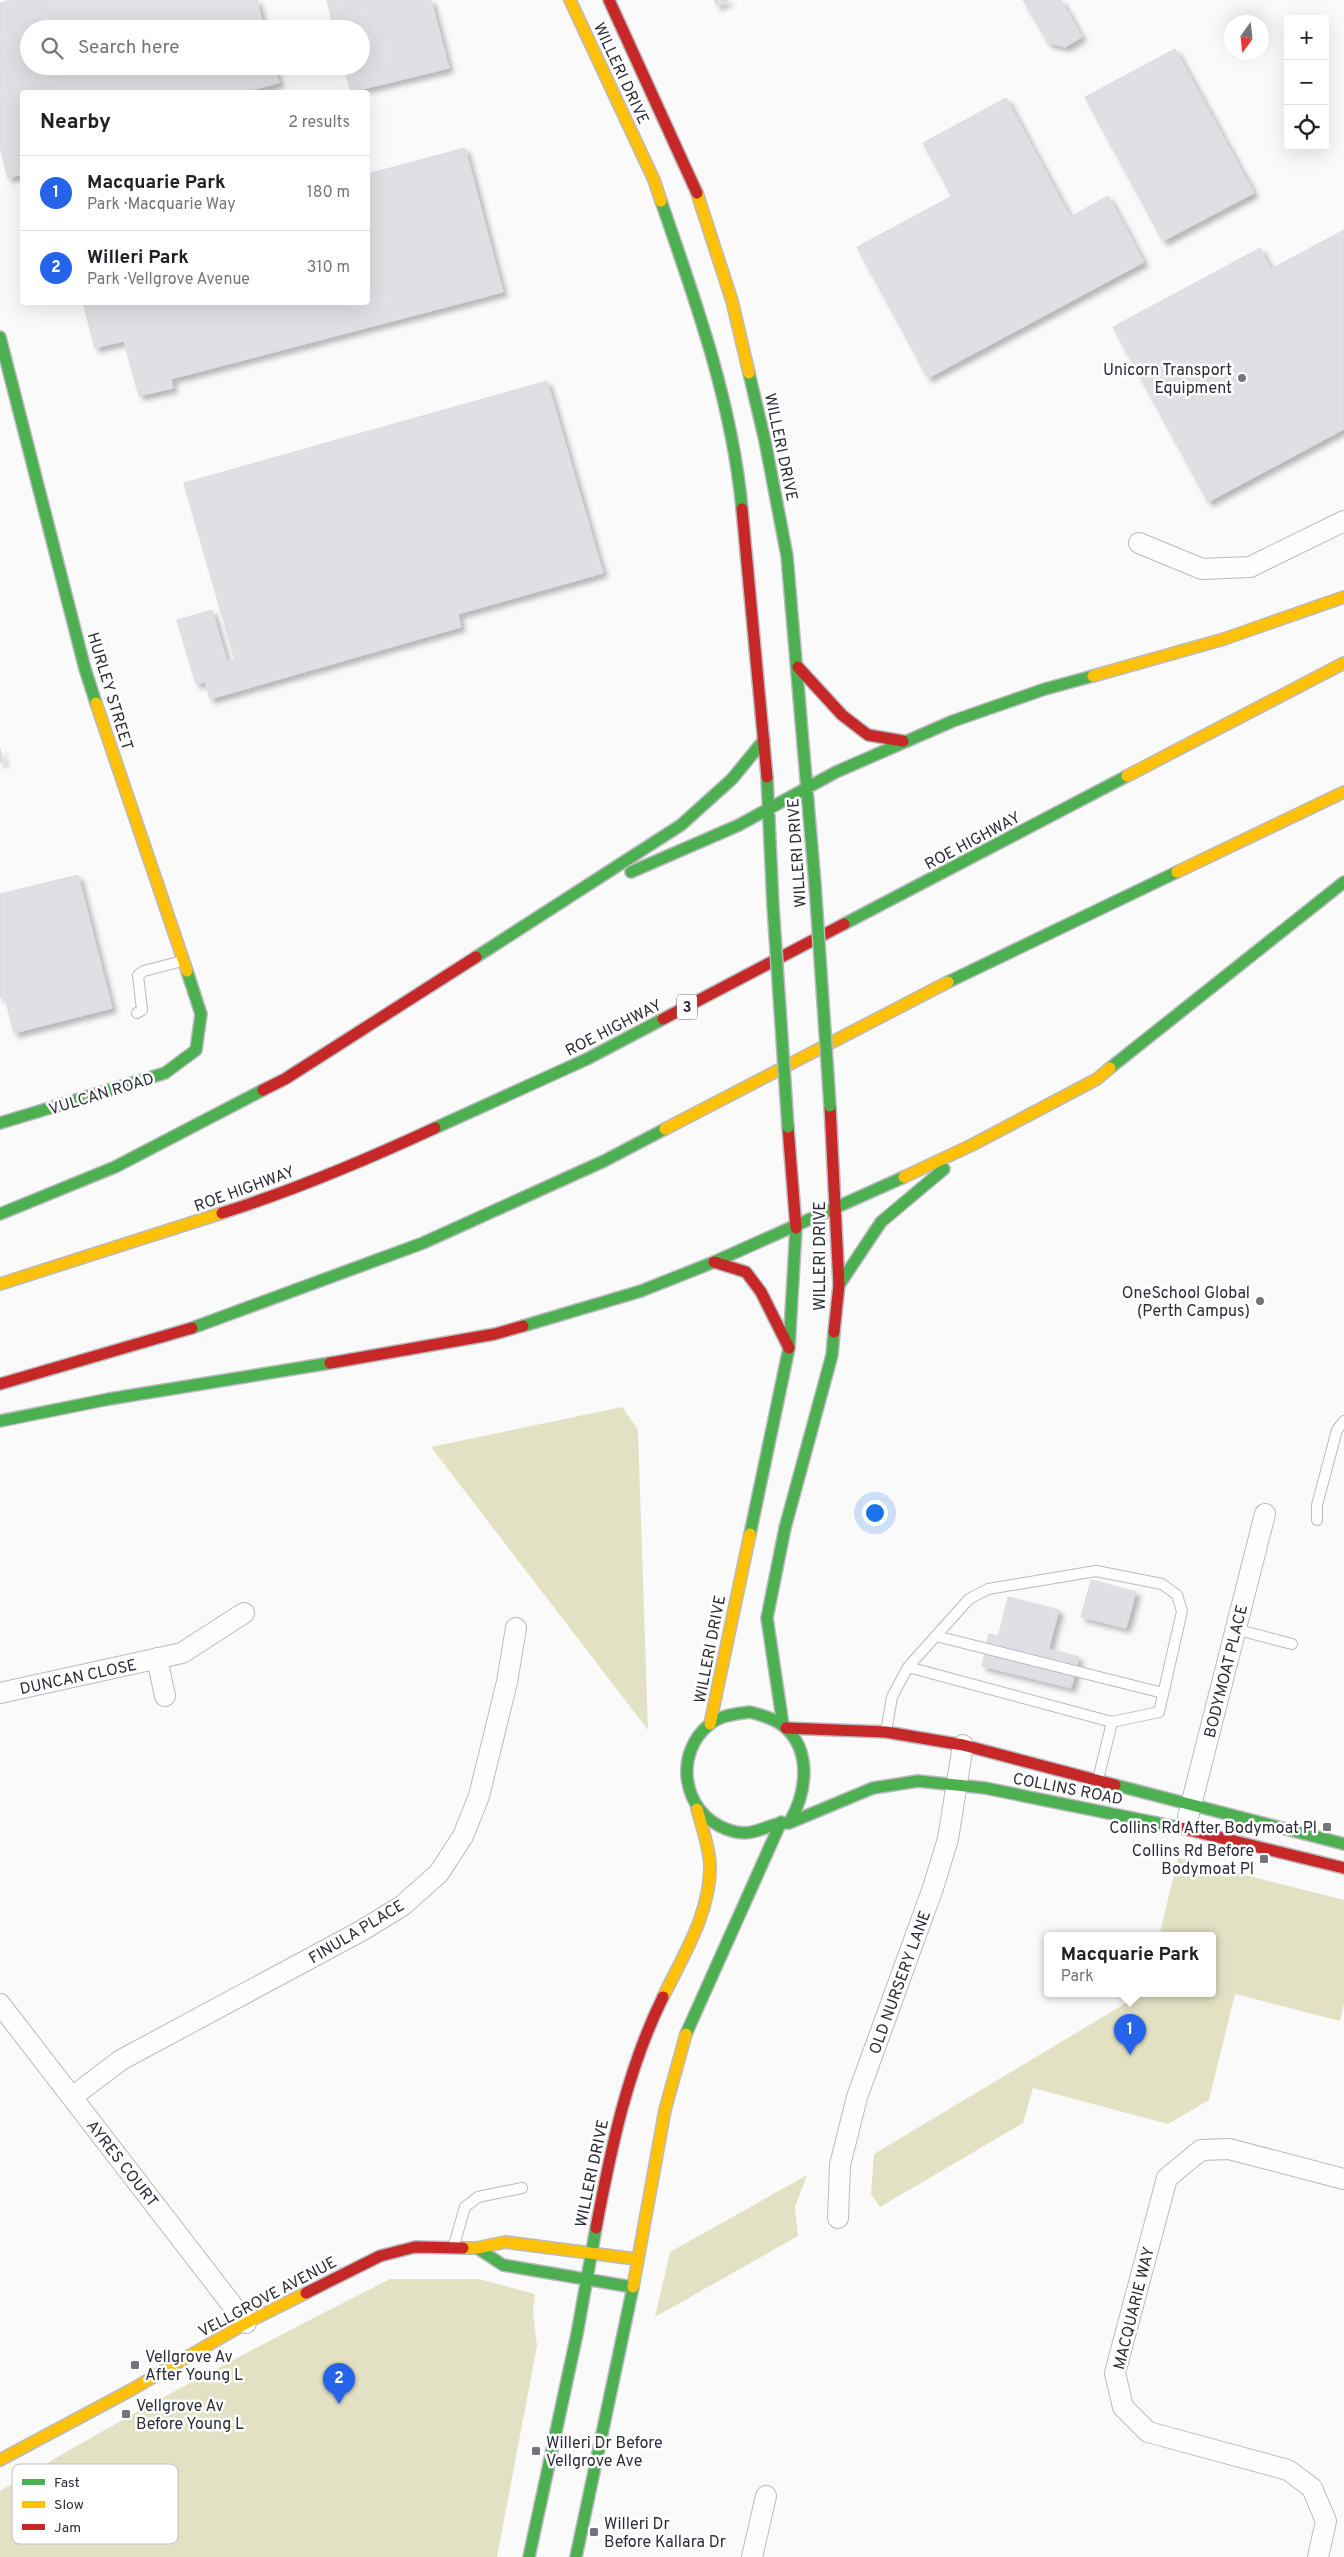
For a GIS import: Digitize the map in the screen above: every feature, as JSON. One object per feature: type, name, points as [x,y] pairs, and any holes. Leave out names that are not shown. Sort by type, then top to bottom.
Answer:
[{"type":"main road","name":"WILLERI DRIVE","points":[[570,0],[654,180],[698,309],[722,391],[738,477],[764,740],[773,906],[796,1226],[789,1348],[710,1724]]},
{"type":"main road","name":"WILLERI DRIVE","points":[[609,0],[698,196],[732,302],[765,441],[787,556],[798,667],[815,884],[836,1210],[838,1285],[832,1356],[785,1528],[767,1618],[785,1726]]},
{"type":"main road","name":"HURLEY STREET","points":[[0,337],[85,668],[201,1014],[196,1050]]},
{"type":"main road","points":[[558,902],[713,836],[903,741],[953,721],[1045,689],[1224,639],[1344,597]]},
{"type":"main road","name":"ROE HIGHWAY","points":[[0,1284],[258,1202],[369,1158],[588,1060],[1344,663]]},
{"type":"main road","points":[[798,667],[842,716],[868,735],[903,741]]},
{"type":"main road","points":[[0,1214],[115,1167],[285,1079],[558,902],[681,825],[732,780],[764,740]]},
{"type":"main road","points":[[0,1384],[215,1321],[423,1243],[604,1161],[961,975],[1344,792]]},
{"type":"main road","points":[[0,1421],[109,1399],[249,1378],[495,1334],[641,1291],[714,1262],[836,1210],[972,1145],[1098,1079],[1344,882]]},
{"type":"main road","name":"VULCAN ROAD","points":[[0,1123],[165,1074],[196,1050]]},
{"type":"main road","points":[[838,1285],[881,1222],[972,1145]]},
{"type":"main road","points":[[714,1262],[746,1272],[761,1292],[789,1348]]},
{"type":"main road","name":"WILLERI DRIVE","points":[[576,2557],[620,2354],[665,2110],[684,2037],[785,1822],[802,1796],[805,1772],[798,1744],[785,1726],[771,1718],[750,1712],[729,1715],[710,1724],[692,1744],[687,1759],[686,1780],[690,1796],[698,1808],[706,1818],[724,1829],[742,1833],[762,1830],[785,1822]]},
{"type":"main road","name":"COLLINS ROAD","points":[[785,1726],[886,1732],[963,1745],[1185,1828],[1344,1868]]},
{"type":"main road","name":"COLLINS ROAD","points":[[785,1822],[854,1793],[902,1782],[955,1784],[1094,1794],[1191,1805],[1344,1844]]},
{"type":"main road","name":"WILLERI DRIVE","points":[[529,2557],[577,2334],[608,2164],[624,2097],[647,2029],[699,1923],[706,1893],[710,1866],[698,1808]]},
{"type":"main road","name":"VELLGROVE AVENUE","points":[[3,2454],[131,2390],[246,2323],[380,2256],[415,2247],[453,2246],[477,2248],[505,2242],[636,2259]]},
{"type":"main road","name":"VELLGROVE AVENUE","points":[[477,2248],[503,2265],[632,2286]]},
{"type":"street","points":[[1139,543],[1202,568],[1250,568],[1344,521]]},
{"type":"street","name":"BODYMOAT PLACE","points":[[1185,1828],[1265,1514]]},
{"type":"street","name":"DUNCAN CLOSE","points":[[0,1693],[182,1653],[244,1613]]},
{"type":"street","name":"FINULA PLACE","points":[[72,2097],[121,2060],[361,1931],[402,1906],[439,1873],[463,1836],[479,1796],[507,1682],[516,1628]]},
{"type":"street","name":"DUNCAN CLOSE","points":[[157,1658],[165,1696]]},
{"type":"street","name":"OLD NURSERY LANE","points":[[838,2218],[840,2165],[848,2130],[857,2097],[933,1888],[948,1839],[955,1784],[963,1745]]},
{"type":"street","name":"AYRES COURT","points":[[0,2004],[246,2323]]},
{"type":"street","name":"MACQUARIE WAY","points":[[1318,2557],[1326,2521],[1312,2488],[1288,2470],[1148,2432],[1123,2407],[1115,2373],[1167,2178],[1201,2150],[1229,2149],[1344,2179]]},
{"type":"street","points":[[752,2557],[766,2496]]},
{"type":"lane","points":[[137,1013],[142,1010],[143,1004],[138,975],[144,971],[183,961]]},
{"type":"lane","points":[[1317,1520],[1316,1512],[1332,1448],[1338,1430],[1344,1421]]},
{"type":"lane","points":[[886,1732],[892,1697],[908,1667],[969,1599],[988,1589],[1096,1571],[1162,1584],[1177,1596],[1182,1611],[1159,1712],[1112,1722],[908,1667]]},
{"type":"lane","points":[[1236,1629],[1292,1644]]},
{"type":"lane","points":[[936,1636],[1163,1692]]},
{"type":"lane","points":[[1094,1794],[1112,1722]]},
{"type":"lane","points":[[453,2246],[465,2207],[478,2197],[522,2188]]},
{"type":"shaded area","points":[[622,1407],[638,1430],[648,1730],[431,1447]]},
{"type":"shaded area","points":[[1178,1858],[1344,1900],[1344,2003],[1340,2021],[1235,1994],[1209,2100],[1168,2124],[1033,2088],[1023,2123],[880,2207],[871,2194],[874,2154],[1136,1997],[1216,1997],[1216,1932],[1160,1932]]},
{"type":"shaded area","points":[[807,2175],[795,2207],[798,2236],[655,2317],[670,2252]]},
{"type":"shaded area","points":[[390,2279],[479,2279],[535,2294],[533,2311],[537,2346],[497,2557],[0,2557],[0,2491],[12,2484],[12,2544],[178,2544],[178,2464],[46,2464],[193,2381]]},
{"type":"building","points":[[10,0],[257,0],[262,20],[20,20],[20,75],[277,75],[279,83],[251,90],[20,90],[20,175],[8,178],[0,147],[0,3]]},
{"type":"building","points":[[327,0],[431,0],[449,68],[359,90],[350,90],[346,75],[370,75],[370,20],[332,20]]},
{"type":"building","points":[[714,0],[729,0],[717,6]]},
{"type":"building","points":[[1023,0],[1061,0],[1082,37],[1065,47],[1048,43]]},
{"type":"building","points":[[1175,49],[1254,193],[1163,241],[1085,97]]},
{"type":"building","points":[[1006,98],[1070,217],[1108,196],[1144,262],[928,378],[857,247],[952,196],[923,143]]},
{"type":"building","points":[[465,148],[503,292],[171,379],[173,388],[139,396],[124,341],[95,348],[84,305],[370,305],[370,173]]},
{"type":"building","name":"Unicorn Transport Equipment","points":[[1344,230],[1344,429],[1208,502],[1113,327],[1260,248],[1271,269]]},
{"type":"building","points":[[547,381],[603,573],[458,614],[461,627],[210,699],[205,682],[196,684],[177,620],[212,610],[227,662],[235,660],[184,483]]},
{"type":"building","points":[[0,749],[3,762],[0,763]]},
{"type":"building","points":[[78,875],[112,1008],[14,1033],[5,997],[0,998],[0,894]]},
{"type":"building","points":[[1091,1580],[1136,1592],[1126,1628],[1081,1617]]},
{"type":"building","points":[[1008,1597],[1059,1610],[1051,1639],[1001,1626]]},
{"type":"building","points":[[1001,1626],[1051,1639],[1049,1649],[1079,1657],[1071,1688],[982,1666],[989,1634],[998,1636]]},
{"type":"traffic: fast","points":[[661,201],[687,277],[721,391],[737,469],[742,509]]},
{"type":"traffic: fast","points":[[0,337],[85,669],[96,703]]},
{"type":"traffic: fast","points":[[749,373],[765,441],[787,556],[815,884]]},
{"type":"traffic: fast","points":[[631,872],[739,825],[836,772],[953,721],[1045,689],[1093,676]]},
{"type":"traffic: fast","points":[[476,957],[681,825],[732,779],[764,740]]},
{"type":"traffic: fast","points":[[844,924],[1127,776]]},
{"type":"traffic: fast","points":[[767,777],[773,906]]},
{"type":"traffic: fast","points":[[948,982],[1177,872]]},
{"type":"traffic: fast","points":[[1110,1068],[1344,882]]},
{"type":"traffic: fast","points":[[815,884],[830,1106]]},
{"type":"traffic: fast","points":[[773,906],[788,1127]]},
{"type":"traffic: fast","points":[[0,1123],[165,1073],[196,1050],[201,1014],[187,971]]},
{"type":"traffic: fast","points":[[435,1128],[587,1059],[663,1019]]},
{"type":"traffic: fast","points":[[0,1214],[115,1167],[263,1090]]},
{"type":"traffic: fast","points":[[192,1328],[423,1243],[604,1161],[665,1129]]},
{"type":"traffic: fast","points":[[839,1285],[881,1222],[944,1169]]},
{"type":"traffic: fast","points":[[523,1326],[641,1291],[714,1262],[904,1177]]},
{"type":"traffic: fast","points":[[750,1534],[789,1348],[796,1228]]},
{"type":"traffic: fast","points":[[783,1725],[767,1618],[785,1528],[832,1355],[834,1332]]},
{"type":"traffic: fast","points":[[0,1421],[109,1399],[330,1363]]},
{"type":"traffic: fast","points":[[750,1712],[775,1720],[792,1735],[799,1746],[804,1772],[800,1798],[789,1823],[781,1823],[745,1833],[726,1829],[711,1821],[700,1810],[692,1796],[688,1781],[687,1765],[691,1750],[698,1736],[710,1724],[724,1717],[750,1712]]},
{"type":"traffic: fast","points":[[789,1823],[873,1788],[918,1781],[985,1788],[1177,1827]]},
{"type":"traffic: fast","points":[[1115,1785],[1344,1844]]},
{"type":"traffic: fast","points":[[686,2034],[781,1822]]},
{"type":"traffic: fast","points":[[529,2557],[577,2334],[596,2228]]},
{"type":"traffic: fast","points":[[477,2248],[503,2265],[632,2287]]},
{"type":"traffic: fast","points":[[576,2557],[633,2287]]},
{"type":"traffic: slow","points":[[570,0],[654,180],[661,201]]},
{"type":"traffic: slow","points":[[697,193],[732,301],[749,373]]},
{"type":"traffic: slow","points":[[1093,676],[1224,639],[1344,597]]},
{"type":"traffic: slow","points":[[1127,776],[1344,663]]},
{"type":"traffic: slow","points":[[96,703],[187,971]]},
{"type":"traffic: slow","points":[[1177,872],[1344,792]]},
{"type":"traffic: slow","points":[[665,1129],[948,982]]},
{"type":"traffic: slow","points":[[904,1177],[972,1145],[1097,1079],[1110,1068]]},
{"type":"traffic: slow","points":[[0,1284],[222,1213]]},
{"type":"traffic: slow","points":[[710,1724],[750,1534]]},
{"type":"traffic: slow","points":[[663,1997],[687,1950],[706,1900],[710,1865],[697,1809]]},
{"type":"traffic: slow","points":[[633,2287],[665,2110],[686,2034]]},
{"type":"traffic: slow","points":[[463,2248],[477,2248],[505,2242],[636,2259]]},
{"type":"traffic: slow","points":[[0,2460],[131,2390],[246,2323],[306,2293]]},
{"type":"traffic: jam","points":[[609,0],[697,193]]},
{"type":"traffic: jam","points":[[742,509],[767,777]]},
{"type":"traffic: jam","points":[[798,667],[842,715],[868,735],[903,741]]},
{"type":"traffic: jam","points":[[663,1019],[844,924]]},
{"type":"traffic: jam","points":[[263,1090],[285,1079],[476,957]]},
{"type":"traffic: jam","points":[[830,1106],[839,1285],[834,1332]]},
{"type":"traffic: jam","points":[[788,1127],[796,1228]]},
{"type":"traffic: jam","points":[[222,1213],[330,1174],[435,1128]]},
{"type":"traffic: jam","points":[[714,1262],[746,1272],[761,1292],[789,1348]]},
{"type":"traffic: jam","points":[[330,1363],[495,1334],[523,1326]]},
{"type":"traffic: jam","points":[[0,1384],[192,1328]]},
{"type":"traffic: jam","points":[[786,1728],[886,1732],[963,1745],[1115,1785]]},
{"type":"traffic: jam","points":[[1177,1827],[1344,1868]]},
{"type":"traffic: jam","points":[[596,2228],[614,2139],[630,2081],[639,2053],[663,1997]]},
{"type":"traffic: jam","points":[[306,2293],[380,2256],[415,2247],[463,2248]]},
{"type":"place","name":"Unicorn Transport Equipment","points":[[1242,378]]},
{"type":"place","name":"OneSchool Global (Perth Campus)","points":[[1260,1301]]},
{"type":"place","name":"Collins Rd After Bodymoat Pl","points":[[1327,1827]]},
{"type":"place","name":"Collins Rd Before Bodymoat Pl","points":[[1264,1859]]},
{"type":"place","name":"Macquarie Park","points":[[1130,2055]]},
{"type":"place","name":"Vellgrove Av After Young L","points":[[135,2365]]},
{"type":"place","name":"Willeri Park","points":[[339,2404]]},
{"type":"place","name":"Vellgrove Av Before Young L","points":[[126,2414]]},
{"type":"place","name":"Willeri Dr Before Vellgrove Ave","points":[[536,2451]]},
{"type":"place","name":"Willeri Dr Before Kallara Dr","points":[[594,2532]]}]
